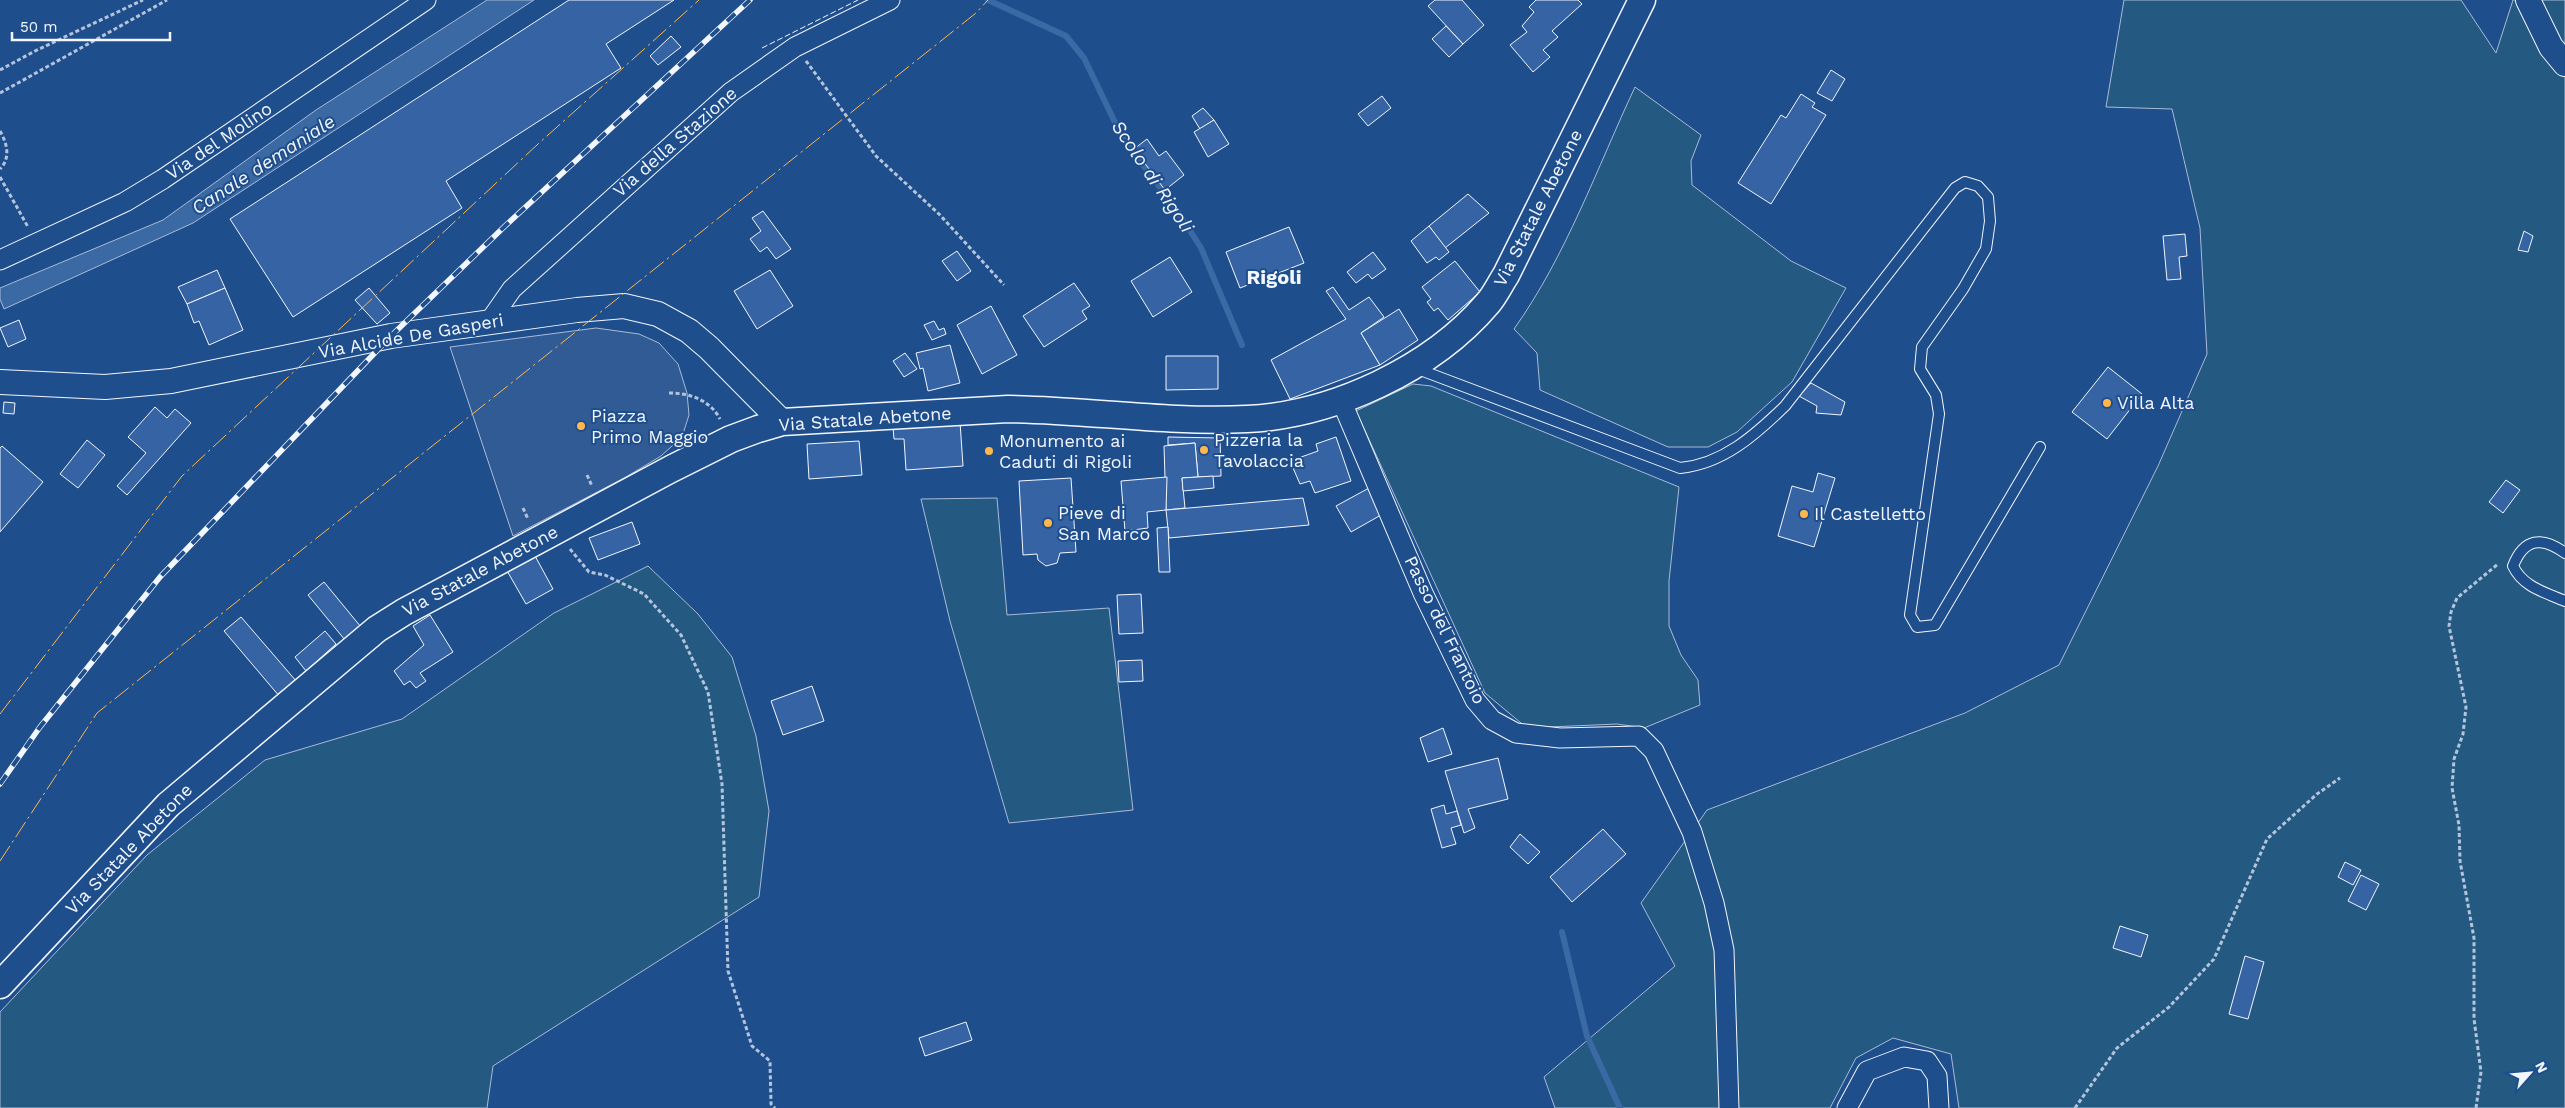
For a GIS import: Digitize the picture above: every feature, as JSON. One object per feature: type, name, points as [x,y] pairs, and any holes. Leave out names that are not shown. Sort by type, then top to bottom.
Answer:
[{"type":"main road","name":"Via Statale Abetone","points":[[0,985],[168,805],[266,724],[352,648],[404,612],[731,439],[782,422],[1008,409],[1206,420],[1249,419],[1285,414],[1341,400],[1414,368],[1475,317],[1489,302],[1502,282],[1642,0]]},
{"type":"street","name":"Via del Molino","points":[[0,260],[125,202],[163,179],[426,0]]},
{"type":"street","name":"Via della Stazione","points":[[489,322],[512,289],[587,219],[731,92],[795,47],[890,0]]},
{"type":"street","points":[[2528,0],[2551,47],[2565,64]]},
{"type":"street","name":"Via Alcide De Gasperi","points":[[0,382],[105,387],[171,381],[391,336],[577,310],[624,306],[658,314],[689,331],[709,348],[782,422]]},
{"type":"street","name":"Passo del Frantoio","points":[[1341,400],[1423,593],[1475,700],[1492,720],[1516,733],[1560,738],[1639,736],[1654,751],[1692,832],[1714,903],[1724,950],[1729,1108]]},
{"type":"street","points":[[1847,1108],[1867,1071],[1904,1057],[1927,1061],[1937,1076],[1939,1108]]},
{"type":"lane","points":[[1414,368],[1680,468],[1695,467],[1722,456],[1752,437],[1785,406],[1955,188],[1965,182],[1978,186],[1988,197],[1990,221],[1986,249],[1963,289],[1922,347],[1920,369],[1936,395],[1939,414],[1910,614],[1917,627],[1935,625],[2040,447]]},
{"type":"lane","points":[[2565,553],[2554,545],[2542,542],[2530,543],[2519,551],[2513,566],[2518,576],[2528,585],[2565,601]]},
{"type":"path","points":[[0,70],[35,51],[143,0]]},
{"type":"path","points":[[0,92],[167,0]]},
{"type":"path","points":[[795,47],[876,156],[940,215],[1004,285]]},
{"type":"path","points":[[0,131],[8,152],[0,169]]},
{"type":"path","points":[[0,177],[37,244]]},
{"type":"path","points":[[669,393],[687,393],[714,407],[731,439]]},
{"type":"path","points":[[560,528],[573,555],[590,572],[605,575],[644,594],[681,634],[708,692],[722,784],[728,971],[752,1046],[770,1061],[771,1104],[775,1108]]},
{"type":"path","points":[[2476,1108],[2482,1072],[2474,1019],[2474,938],[2460,861],[2459,824],[2452,788],[2454,759],[2464,734],[2466,708],[2449,626],[2451,612],[2457,598],[2519,551]]},
{"type":"path","points":[[2075,1108],[2118,1048],[2169,1007],[2214,959],[2267,839],[2317,794],[2340,778]]},
{"type":"shaded area","points":[[2124,0],[2461,0],[2496,53],[2513,0],[2565,0],[2565,1108],[1959,1108],[1951,1054],[1893,1038],[1856,1058],[1830,1108],[1555,1108],[1544,1077],[1675,966],[1641,903],[1707,810],[1965,713],[2059,665],[2158,466],[2207,354],[2200,228],[2172,109],[2106,107]]},
{"type":"shaded area","points":[[1635,87],[1701,135],[1691,161],[1692,185],[1791,261],[1846,288],[1792,382],[1737,432],[1708,447],[1668,447],[1540,390],[1537,353],[1514,329],[1550,272],[1565,242]]},
{"type":"shaded area","name":"Piazza Primo Maggio","points":[[596,328],[639,334],[659,343],[678,364],[687,393],[689,415],[682,437],[661,456],[626,477],[513,536],[450,347]]},
{"type":"shaded area","points":[[1413,384],[1431,386],[1679,487],[1669,581],[1669,626],[1681,655],[1698,680],[1700,705],[1644,728],[1617,724],[1527,728],[1485,693],[1356,411]]},
{"type":"shaded area","points":[[997,498],[1007,615],[1109,608],[1133,810],[1009,823],[950,621],[921,499]]},
{"type":"shaded area","points":[[648,566],[698,614],[732,657],[756,736],[769,811],[759,897],[493,1066],[487,1108],[0,1108],[0,1012],[147,855],[265,760],[402,719],[554,613]]},
{"type":"water","name":"Canale demaniale","points":[[487,0],[534,0],[193,223],[4,309],[0,299],[0,288],[163,220],[316,110]]},
{"type":"building","points":[[569,0],[674,0],[606,44],[621,68],[446,181],[462,208],[293,317],[230,219]]},
{"type":"building","points":[[1435,0],[1462,0],[1484,25],[1463,44],[1428,6]]},
{"type":"building","points":[[1536,0],[1578,0],[1582,4],[1552,31],[1558,37],[1543,50],[1550,57],[1533,72],[1510,45],[1527,32],[1522,26],[1534,12],[1529,7]]},
{"type":"building","points":[[1446,26],[1463,44],[1449,57],[1432,39]]},
{"type":"building","points":[[671,36],[681,47],[658,65],[650,56]]},
{"type":"building","points":[[1831,70],[1845,79],[1832,101],[1817,93]]},
{"type":"building","points":[[1801,94],[1815,103],[1812,107],[1826,115],[1771,204],[1738,183],[1781,115],[1786,118]]},
{"type":"building","points":[[1382,96],[1391,108],[1368,126],[1358,114]]},
{"type":"building","points":[[1203,108],[1214,120],[1200,129],[1192,116]]},
{"type":"building","points":[[1214,120],[1229,144],[1208,157],[1194,132]]},
{"type":"building","points":[[1147,139],[1159,156],[1166,151],[1184,175],[1165,190],[1134,149]]},
{"type":"building","points":[[1468,194],[1489,213],[1445,248],[1429,226]]},
{"type":"building","points":[[763,211],[791,249],[776,259],[767,247],[760,252],[750,239],[761,231],[752,218]]},
{"type":"building","points":[[1429,226],[1449,252],[1439,260],[1436,257],[1427,263],[1411,241]]},
{"type":"building","points":[[1289,227],[1304,263],[1240,288],[1226,252]]},
{"type":"building","points":[[2524,231],[2533,236],[2528,252],[2518,250]]},
{"type":"building","points":[[2185,234],[2187,256],[2179,257],[2181,279],[2167,280],[2163,236]]},
{"type":"building","points":[[957,251],[971,271],[957,281],[942,261]]},
{"type":"building","points":[[1373,252],[1386,269],[1372,279],[1368,274],[1356,283],[1347,272]]},
{"type":"building","points":[[1170,257],[1192,292],[1153,317],[1131,281]]},
{"type":"building","points":[[1455,261],[1480,292],[1448,320],[1438,308],[1434,311],[1427,302],[1431,299],[1422,287]]},
{"type":"building","points":[[217,270],[225,288],[187,304],[178,287]]},
{"type":"building","points":[[770,270],[793,306],[757,329],[734,291]]},
{"type":"building","points":[[1074,283],[1090,306],[1082,311],[1087,319],[1044,347],[1023,316]]},
{"type":"building","points":[[1333,287],[1349,310],[1369,297],[1384,317],[1361,333],[1380,365],[1290,399],[1271,360],[1346,319],[1326,291]]},
{"type":"building","points":[[225,288],[243,330],[209,345],[199,321],[194,323],[187,304]]},
{"type":"building","points":[[369,288],[390,313],[377,324],[355,300]]},
{"type":"building","points":[[991,306],[1017,355],[982,374],[957,325]]},
{"type":"building","points":[[1399,309],[1418,340],[1380,365],[1361,333]]},
{"type":"building","points":[[19,320],[26,339],[8,347],[0,328]]},
{"type":"building","points":[[934,321],[939,330],[944,328],[946,334],[932,340],[924,325]]},
{"type":"building","points":[[950,345],[960,383],[928,391],[923,368],[920,369],[916,353]]},
{"type":"building","points":[[905,353],[917,369],[904,377],[893,361]]},
{"type":"building","points":[[1166,356],[1218,356],[1218,389],[1166,390]]},
{"type":"building","name":"Villa Alta","points":[[2108,367],[2142,394],[2107,439],[2072,412]]},
{"type":"building","points":[[1811,383],[1845,402],[1841,415],[1816,413],[1817,406],[1799,396]]},
{"type":"building","points":[[4,402],[15,403],[14,414],[3,413]]},
{"type":"building","points":[[155,407],[167,418],[175,409],[191,423],[127,495],[117,486],[146,453],[128,437]]},
{"type":"building","points":[[960,422],[963,466],[906,470],[904,439],[894,439],[893,427]]},
{"type":"building","points":[[1168,437],[1220,438],[1221,476],[1198,477],[1195,443],[1168,445]]},
{"type":"building","points":[[1336,437],[1351,481],[1315,493],[1310,481],[1300,484],[1290,461],[1318,451],[1316,444]]},
{"type":"building","points":[[87,440],[105,455],[78,488],[60,474]]},
{"type":"building","points":[[859,441],[862,475],[809,479],[807,444]]},
{"type":"building","points":[[1195,443],[1198,477],[1182,478],[1185,508],[1166,510],[1164,446]]},
{"type":"building","points":[[2,446],[43,482],[0,532],[0,448]]},
{"type":"building","name":"Il Castelletto","points":[[1818,473],[1835,478],[1814,547],[1778,536],[1792,486],[1813,492]]},
{"type":"building","points":[[1213,476],[1214,488],[1183,491],[1182,478]]},
{"type":"building","points":[[1167,477],[1166,510],[1147,512],[1148,528],[1125,531],[1121,481]]},
{"type":"building","name":"Pieve di San Marco","points":[[1071,478],[1076,552],[1060,553],[1057,563],[1046,566],[1038,560],[1037,554],[1023,555],[1019,481]]},
{"type":"building","points":[[2506,480],[2520,490],[2503,513],[2489,502]]},
{"type":"building","points":[[1369,488],[1381,515],[1351,532],[1336,506]]},
{"type":"building","points":[[1303,498],[1309,525],[1169,538],[1166,510]]},
{"type":"building","points":[[632,522],[640,544],[598,560],[589,538]]},
{"type":"building","points":[[1168,527],[1170,572],[1159,572],[1157,528]]},
{"type":"building","points":[[534,554],[553,589],[526,604],[506,569]]},
{"type":"building","points":[[324,582],[361,627],[345,640],[308,595]]},
{"type":"building","points":[[1141,594],[1143,633],[1119,634],[1117,595]]},
{"type":"building","points":[[430,615],[453,652],[420,673],[426,681],[416,688],[410,681],[404,685],[394,671],[424,645],[413,626]]},
{"type":"building","points":[[241,617],[297,682],[280,697],[224,631]]},
{"type":"building","points":[[325,631],[336,644],[306,671],[295,657]]},
{"type":"building","points":[[1142,660],[1143,681],[1119,682],[1118,661]]},
{"type":"building","points":[[812,686],[824,721],[783,735],[771,701]]},
{"type":"building","points":[[1443,728],[1452,754],[1428,762],[1420,738]]},
{"type":"building","points":[[1498,758],[1508,799],[1468,809],[1475,828],[1464,833],[1445,771]]},
{"type":"building","points":[[1444,805],[1446,814],[1457,811],[1461,825],[1451,828],[1456,844],[1442,848],[1431,809]]},
{"type":"building","points":[[1603,829],[1626,854],[1572,902],[1550,877]]},
{"type":"building","points":[[1520,834],[1540,852],[1528,864],[1510,847]]},
{"type":"building","points":[[2345,862],[2361,870],[2353,885],[2338,877]]},
{"type":"building","points":[[2361,875],[2379,884],[2366,910],[2348,901]]},
{"type":"building","points":[[2120,926],[2148,935],[2141,957],[2113,948]]},
{"type":"building","points":[[2245,956],[2264,962],[2248,1019],[2229,1014]]},
{"type":"building","points":[[966,1022],[972,1040],[925,1056],[919,1038]]},
{"type":"waterway","name":"Scolo di Rigoli","points":[[988,0],[1066,36],[1084,58],[1123,139],[1175,207],[1201,248],[1242,345]]},
{"type":"waterway","name":"Scolo di Rigoli","points":[[1562,932],[1587,1036],[1620,1108]]},
{"type":"railway","points":[[0,784],[40,727],[160,577],[391,336],[505,226],[750,0]]},
{"type":"fence","points":[[762,48],[858,0]]},
{"type":"power","points":[[0,714],[182,476],[538,144],[699,0]]},
{"type":"power","points":[[0,861],[97,713],[976,13],[988,0]]},
{"type":"place","name":"Villa Alta","points":[[2107,403]]},
{"type":"place","name":"Piazza Primo Maggio","points":[[581,426]]},
{"type":"place","name":"Pizzeria la Tavolaccia","points":[[1204,450]]},
{"type":"place","name":"Monumento ai Caduti di Rigoli","points":[[989,451]]},
{"type":"place","name":"Il Castelletto","points":[[1804,514]]},
{"type":"place","name":"Pieve di San Marco","points":[[1048,523]]},
{"type":"district","name":"Rigoli","points":[[1274,277]]}]
